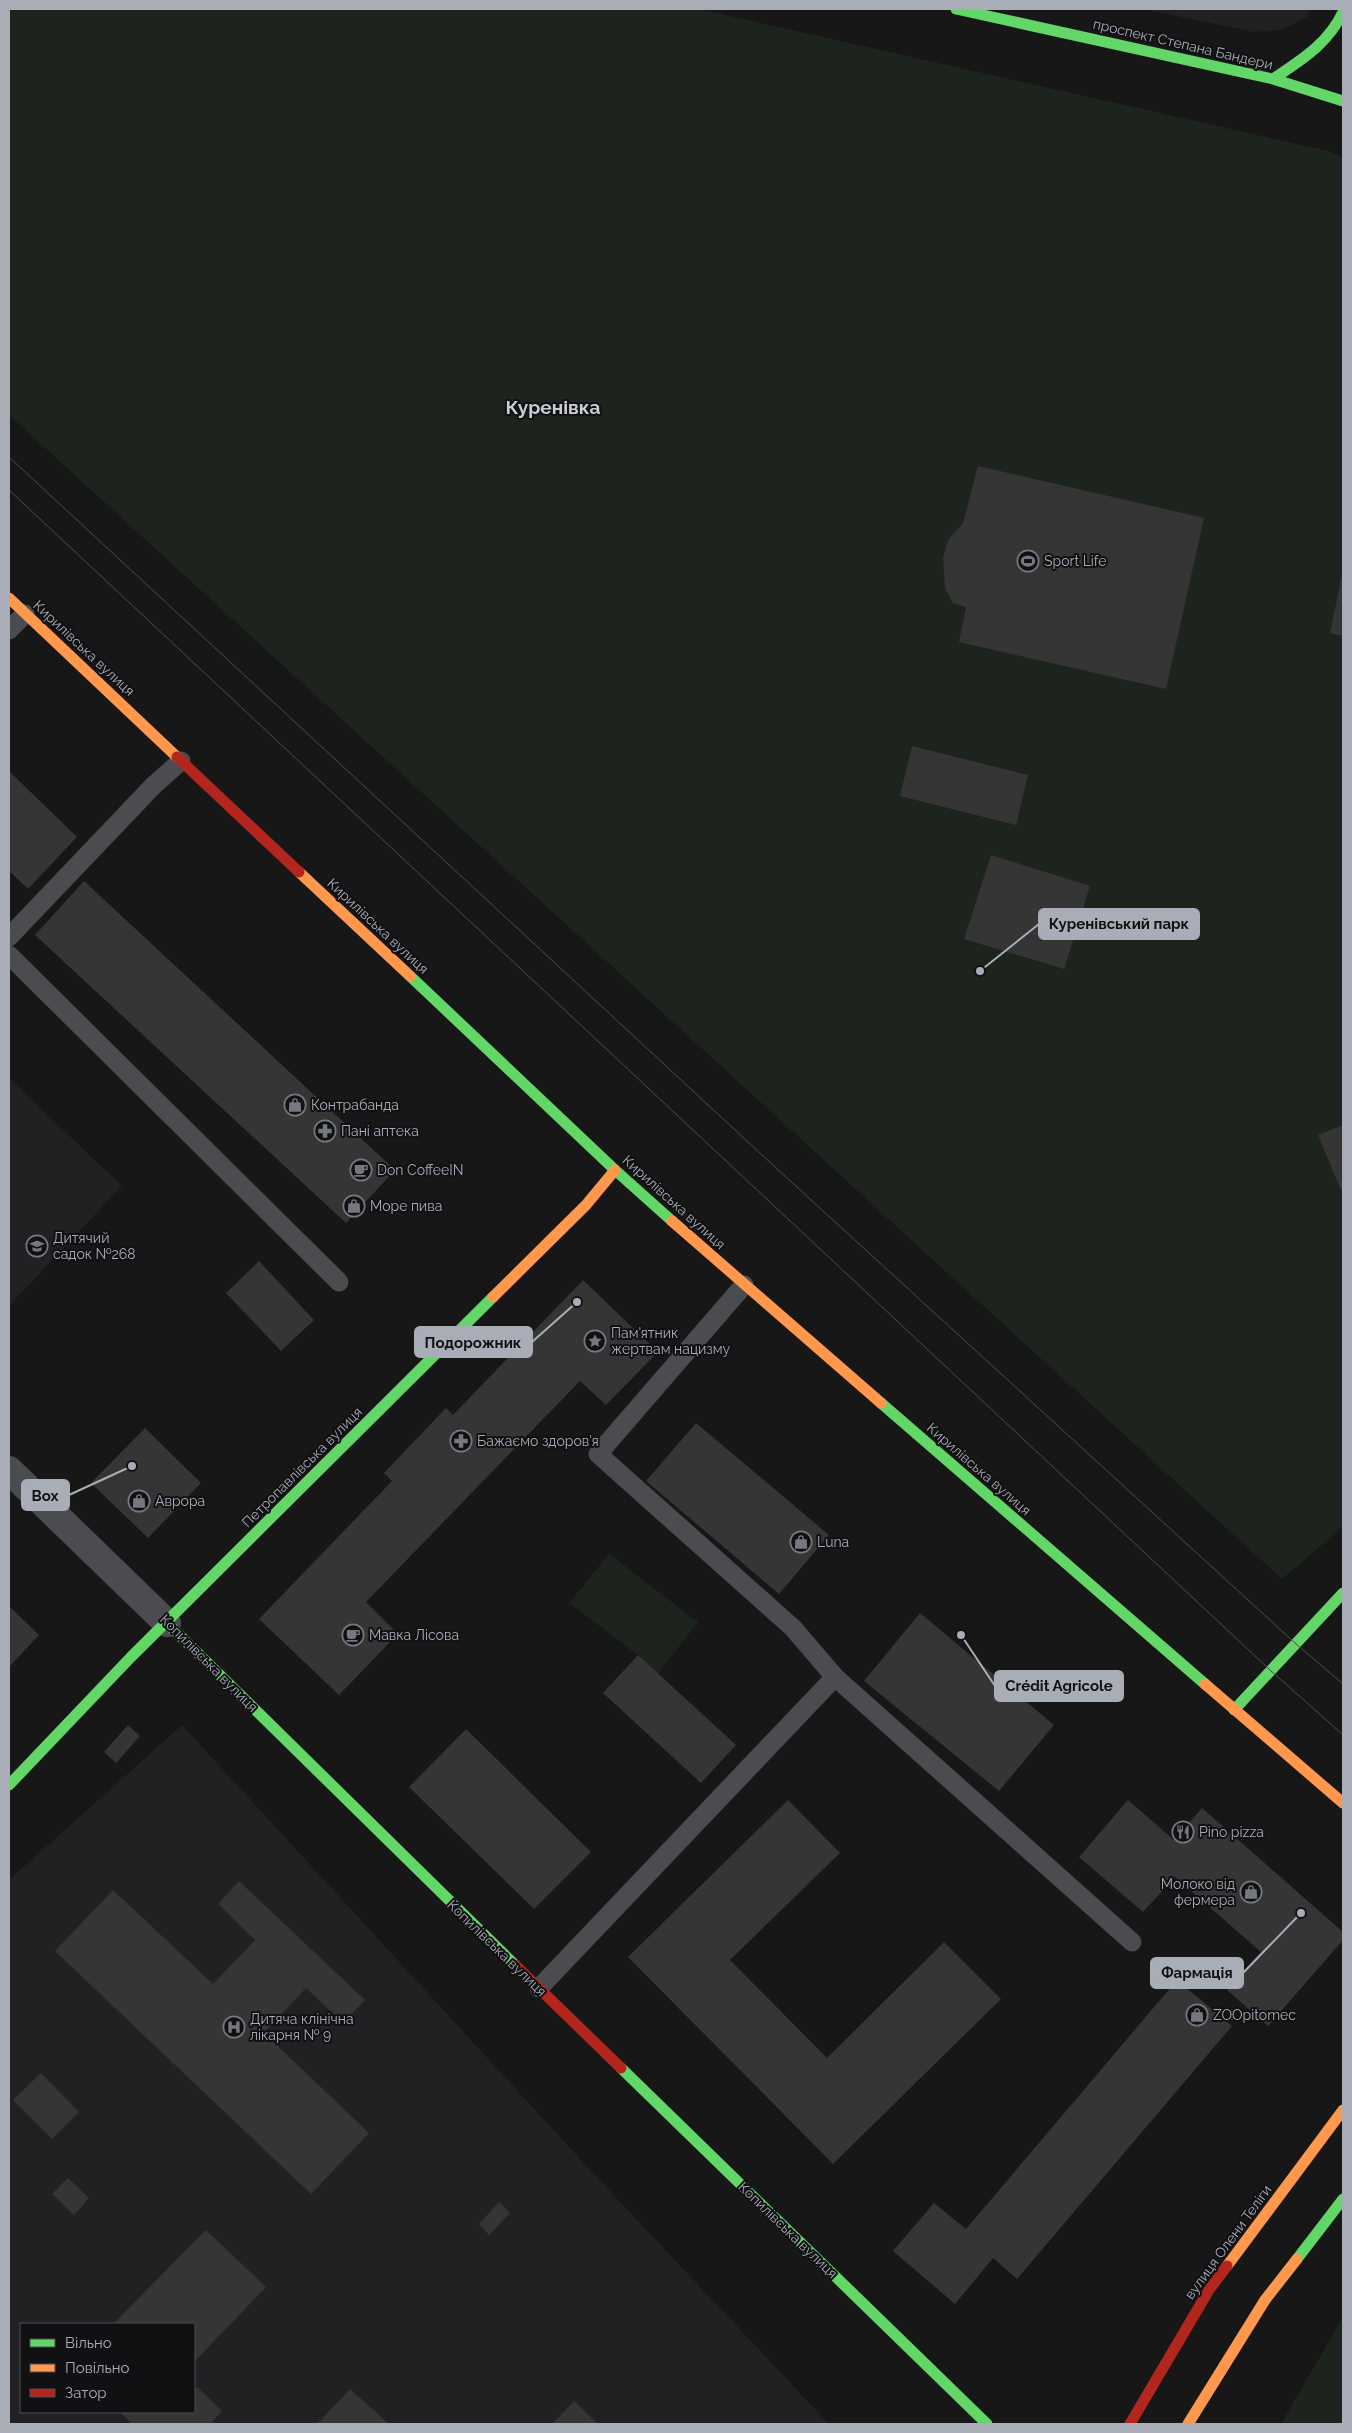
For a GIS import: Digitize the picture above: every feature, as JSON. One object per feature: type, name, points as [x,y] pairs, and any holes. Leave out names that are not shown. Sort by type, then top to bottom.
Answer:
[{"type":"main road","name":"проспект Степана Бандери","points":[[956,9],[1273,79],[1343,101]]},
{"type":"main road","points":[[1273,79],[1320,48],[1340,20],[1343,12]]},
{"type":"main road","name":"Кирилівська вулиця","points":[[9,598],[615,1170],[744,1285],[1343,1803]]},
{"type":"main road","name":"Петропавлівська вулиця","points":[[9,1785],[167,1622],[586,1204],[615,1170]]},
{"type":"main road","points":[[1234,1710],[1343,1593]]},
{"type":"main road","name":"Копилівська вулиця","points":[[167,1622],[539,1988],[987,2424]]},
{"type":"main road","name":"вулиця Олени Теліги","points":[[1130,2424],[1209,2290],[1343,2110]]},
{"type":"main road","points":[[1188,2424],[1265,2300],[1343,2200]]},
{"type":"street","name":"Копилівська вулиця","points":[[12,1479],[167,1622]]},
{"type":"lane","points":[[9,630],[26,614]]},
{"type":"lane","points":[[9,937],[153,786],[181,761]]},
{"type":"lane","points":[[9,955],[339,1282]]},
{"type":"lane","points":[[744,1285],[598,1454],[793,1628],[835,1677],[1132,1942]]},
{"type":"lane","points":[[539,1988],[835,1677]]},
{"type":"shaded area","points":[[9,9],[699,9],[1328,151],[1343,157],[1343,1527],[1282,1579],[9,415]]},
{"type":"shaded area","points":[[1144,9],[1310,9],[1307,17],[1281,30],[1253,32]]},
{"type":"shaded area","name":"Дитячий садок №268","points":[[9,1078],[122,1186],[9,1306]]},
{"type":"shaded area","points":[[609,1554],[698,1622],[658,1674],[638,1655],[569,1603]]},
{"type":"shaded area","name":"Дитяча клінічна лікарня № 9","points":[[182,1725],[593,2173],[829,2424],[9,2424],[9,1880]]},
{"type":"shaded area","points":[[1343,2317],[1343,2424],[1281,2424]]},
{"type":"building","points":[[978,466],[1204,518],[1166,689],[959,642],[966,607],[953,603],[945,588],[943,558],[948,540],[963,523]]},
{"type":"building","points":[[1343,576],[1343,636],[1330,633]]},
{"type":"building","points":[[912,746],[1028,775],[1016,825],[900,796]]},
{"type":"building","points":[[9,771],[77,837],[28,889],[9,871]]},
{"type":"building","points":[[991,855],[1090,886],[1064,969],[964,939]]},
{"type":"building","points":[[84,881],[395,1170],[346,1223],[35,935]]},
{"type":"building","points":[[1343,1125],[1343,1189],[1341,1190],[1318,1135]]},
{"type":"building","points":[[259,1261],[314,1320],[281,1351],[226,1293]]},
{"type":"building","points":[[583,1280],[658,1352],[606,1405],[580,1381],[366,1602],[398,1634],[339,1695],[259,1619],[392,1481],[384,1473],[446,1408],[453,1415]]},
{"type":"building","points":[[696,1423],[829,1535],[779,1594],[646,1481]]},
{"type":"building","points":[[145,1428],[201,1483],[148,1538],[91,1483]]},
{"type":"building","points":[[9,1606],[39,1635],[9,1667]]},
{"type":"building","points":[[920,1613],[1054,1725],[999,1791],[864,1681]]},
{"type":"building","points":[[638,1655],[736,1745],[701,1783],[603,1693]]},
{"type":"building","points":[[128,1725],[140,1736],[116,1763],[104,1752]]},
{"type":"building","points":[[466,1729],[591,1852],[534,1909],[409,1787]]},
{"type":"building","points":[[788,1800],[840,1853],[730,1960],[827,2058],[944,1942],[1001,1999],[833,2164],[628,1957]]},
{"type":"building","points":[[1128,1800],[1174,1840],[1202,1808],[1343,1932],[1343,1940],[1268,2026],[1227,1990],[1261,1952],[1175,1877],[1143,1912],[1079,1857]]},
{"type":"building","points":[[239,1881],[365,2000],[343,2023],[306,1988],[264,2033],[369,2133],[311,2194],[55,1951],[113,1890],[213,1984],[255,1940],[218,1904]]},
{"type":"building","points":[[1177,1980],[1232,2026],[1017,2279],[993,2258],[955,2304],[893,2251],[934,2203],[966,2229]]},
{"type":"building","points":[[41,2073],[79,2112],[52,2139],[13,2100]]},
{"type":"building","points":[[68,2178],[89,2198],[74,2215],[52,2194]]},
{"type":"building","points":[[499,2202],[510,2213],[489,2235],[479,2224]]},
{"type":"building","points":[[206,2230],[266,2287],[195,2361],[195,2323],[114,2323]]},
{"type":"building","points":[[197,2387],[222,2411],[210,2424],[132,2424],[121,2413],[195,2413],[195,2389]]},
{"type":"building","points":[[350,2389],[389,2424],[317,2424]]},
{"type":"building","points":[[574,2401],[598,2424],[552,2424]]},
{"type":"tram line","points":[[9,457],[762,1155],[1295,1643],[1343,1684]]},
{"type":"tram line","points":[[9,490],[1270,1670],[1343,1735]]},
{"type":"traffic: fast","points":[[956,9],[1273,79],[1343,101]]},
{"type":"traffic: fast","points":[[1273,79],[1322,42],[1343,12]]},
{"type":"traffic: fast","points":[[410,976],[615,1170],[672,1221]]},
{"type":"traffic: fast","points":[[9,1785],[131,1657],[493,1297]]},
{"type":"traffic: fast","points":[[881,1403],[1205,1684]]},
{"type":"traffic: fast","points":[[1234,1710],[1343,1593]]},
{"type":"traffic: fast","points":[[167,1623],[515,1965]]},
{"type":"traffic: fast","points":[[621,2068],[987,2424]]},
{"type":"traffic: fast","points":[[1297,2259],[1343,2199]]},
{"type":"traffic: slow","points":[[9,598],[177,757]]},
{"type":"traffic: slow","points":[[299,872],[410,976]]},
{"type":"traffic: slow","points":[[493,1297],[586,1205],[615,1170]]},
{"type":"traffic: slow","points":[[672,1221],[881,1403]]},
{"type":"traffic: slow","points":[[1205,1684],[1343,1803]]},
{"type":"traffic: slow","points":[[1227,2266],[1343,2110]]},
{"type":"traffic: slow","points":[[1188,2424],[1265,2300],[1297,2259]]},
{"type":"traffic: jam","points":[[177,757],[299,872]]},
{"type":"traffic: jam","points":[[515,1965],[621,2068]]},
{"type":"traffic: jam","points":[[1130,2424],[1209,2290],[1227,2266]]},
{"type":"place","name":"Sport Life","points":[[1028,561]]},
{"type":"place","name":"Куренівський парк","points":[[980,971]]},
{"type":"place","name":"Контрабанда","points":[[295,1105]]},
{"type":"place","name":"Пані аптека","points":[[325,1131]]},
{"type":"place","name":"Don CoffeeIN","points":[[361,1170]]},
{"type":"place","name":"Море пива","points":[[354,1206]]},
{"type":"place","name":"Дитячий садок №268","points":[[37,1246]]},
{"type":"place","name":"Подорожник","points":[[577,1302]]},
{"type":"place","name":"Пам'ятник жертвам нацизму","points":[[595,1341]]},
{"type":"place","name":"Бажаємо здоров'я","points":[[461,1441]]},
{"type":"place","name":"Box","points":[[132,1466]]},
{"type":"place","name":"Аврора","points":[[139,1501]]},
{"type":"place","name":"Luna","points":[[801,1542]]},
{"type":"place","name":"Мавка Лісова","points":[[353,1635]]},
{"type":"place","name":"Crédit Agricole","points":[[961,1635]]},
{"type":"place","name":"Pino pizza","points":[[1183,1832]]},
{"type":"place","name":"Молоко від фермера","points":[[1251,1892]]},
{"type":"place","name":"Фармація","points":[[1301,1913]]},
{"type":"place","name":"ZOOpitomec","points":[[1197,2015]]},
{"type":"place","name":"Дитяча клінічна лікарня № 9","points":[[234,2027]]},
{"type":"district","name":"Куренівка","points":[[553,407]]}]
